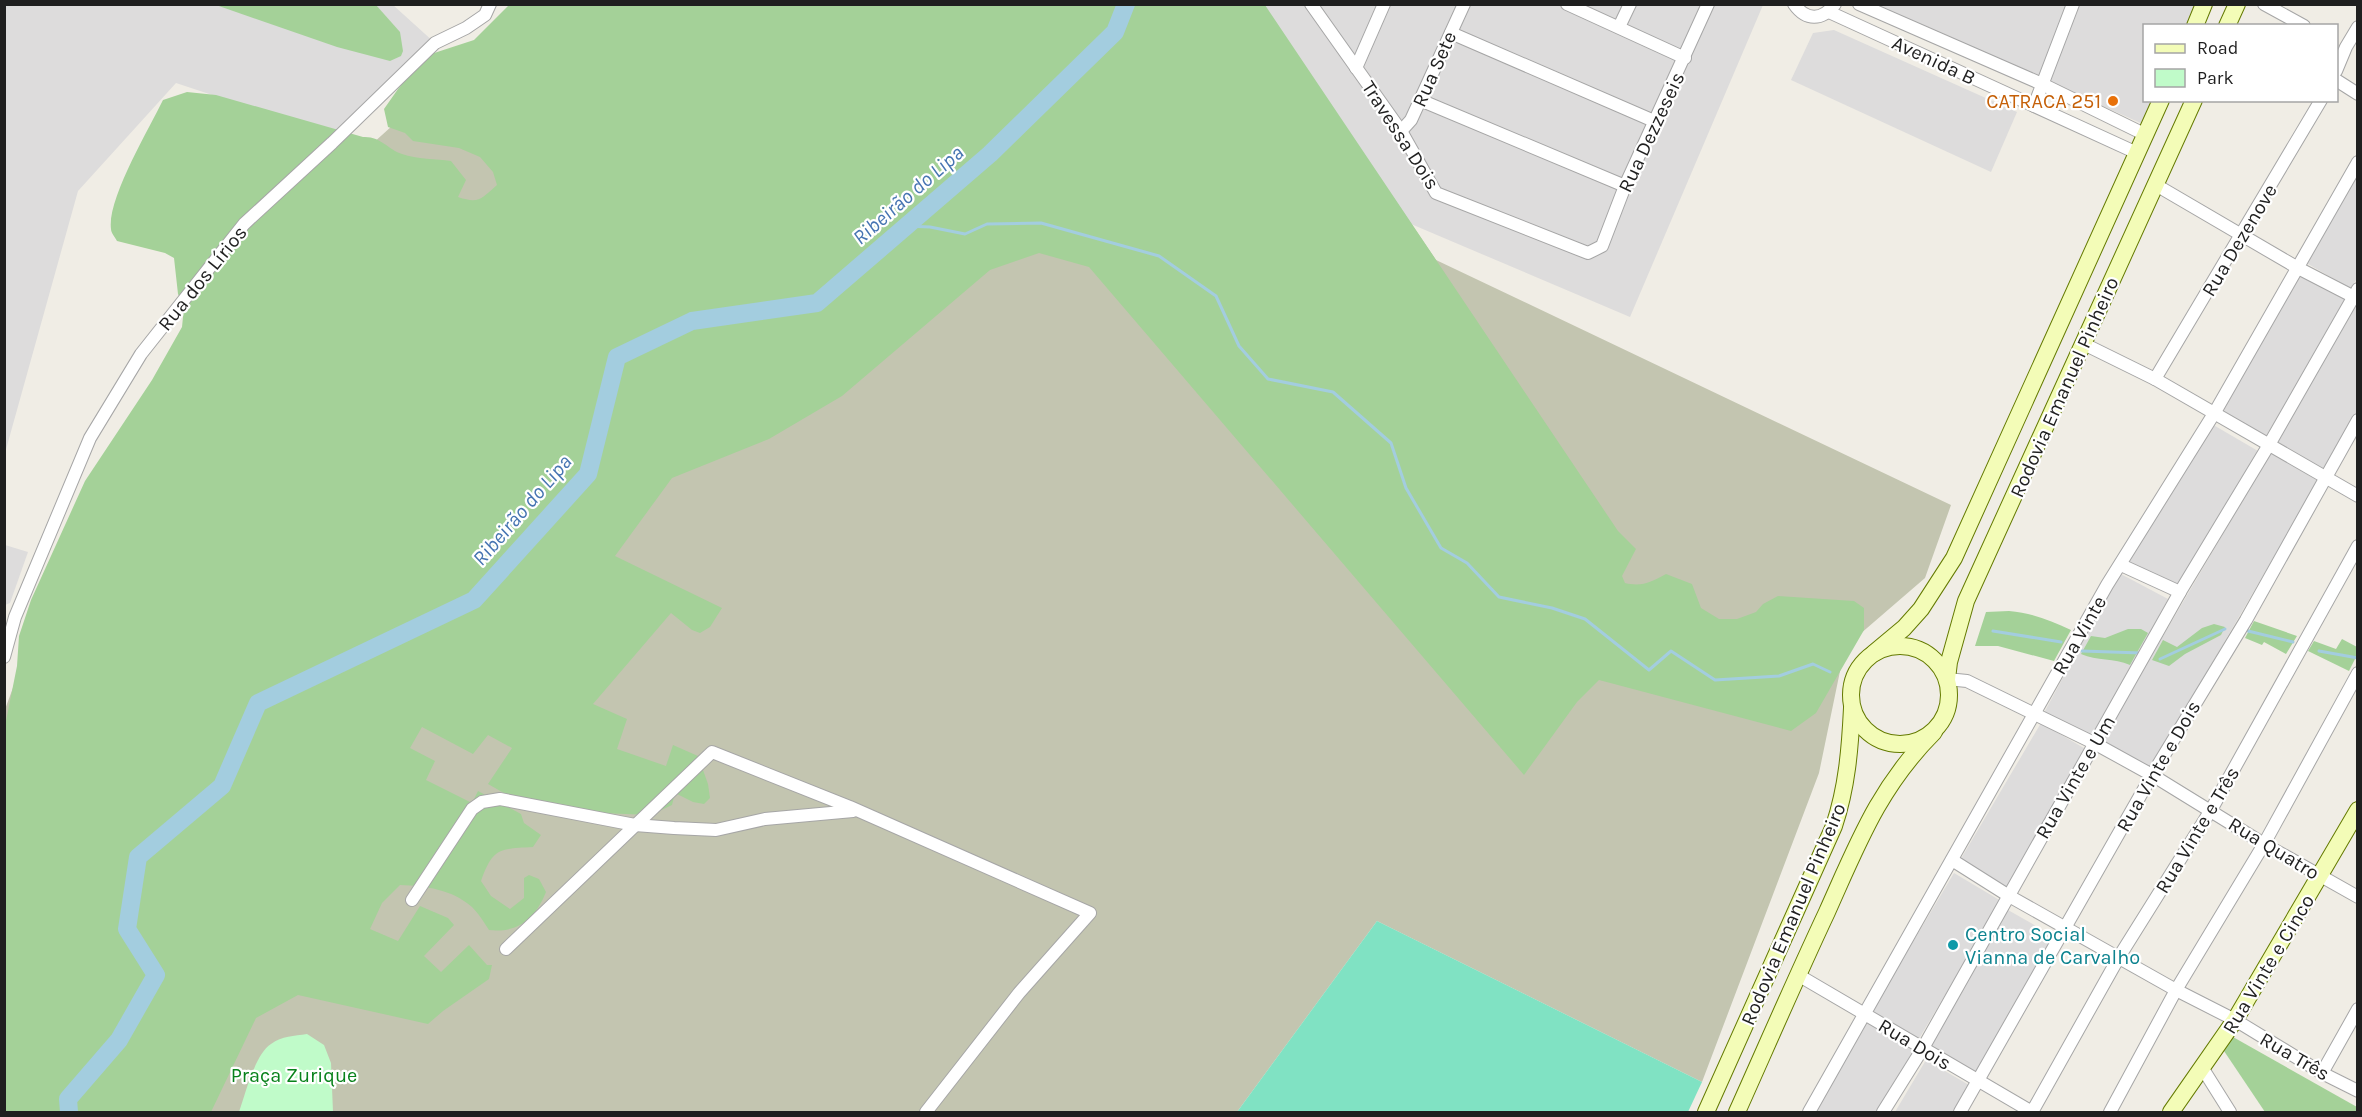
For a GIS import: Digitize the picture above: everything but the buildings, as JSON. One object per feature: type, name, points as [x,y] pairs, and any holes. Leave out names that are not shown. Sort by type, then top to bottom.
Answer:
[{"type":"main road","points":[[2196,24],[2204,4]]},
{"type":"main road","points":[[2228,24],[2236,4]]},
{"type":"main road","name":"Rodovia Emanuel Pinheiro","points":[[1874,653],[1904,628],[1921,609],[1954,558],[2160,102]]},
{"type":"main road","name":"Rodovia Emanuel Pinheiro","points":[[1947,679],[1949,662],[1966,601],[2192,102]]},
{"type":"main road","points":[[1896,646],[1919,650],[1937,662],[1947,679],[1950,698],[1945,717],[1934,732],[1912,743],[1888,743],[1872,736],[1859,724],[1852,708],[1851,692],[1854,677],[1862,663],[1874,653],[1896,646]]},
{"type":"main road","name":"Rodovia Emanuel Pinheiro","points":[[1706,1113],[1834,826],[1844,797],[1852,708]]},
{"type":"main road","name":"Rodovia Emanuel Pinheiro","points":[[1737,1113],[1880,798],[1900,769],[1934,732]]},
{"type":"main road","name":"Rua Vinte e Cinco","points":[[2171,1113],[2235,1020],[2358,810]]},
{"type":"street","name":"Rua dos Lírios","points":[[4,657],[10,618],[90,438],[141,354],[244,224],[435,43],[466,28],[485,15],[490,4]]},
{"type":"street","name":"Travessa Dois","points":[[1311,4],[1401,131],[1436,193],[1588,253]]},
{"type":"street","points":[[1356,68],[1384,4]]},
{"type":"street","name":"Rua Sete","points":[[1401,131],[1411,120],[1464,4]]},
{"type":"street","points":[[1567,4],[1685,58]]},
{"type":"street","points":[[1619,27],[1630,4]]},
{"type":"street","name":"Rua Dezzeseis","points":[[1588,253],[1602,246],[1625,186],[1708,4]]},
{"type":"street","name":"Avenida B","points":[[1794,4],[1800,13],[1809,17],[1820,17],[1832,8],[2137,153]]},
{"type":"street","name":"Avenida B","points":[[1859,4],[2042,84],[2146,135]]},
{"type":"street","points":[[2034,106],[2073,4]]},
{"type":"street","points":[[2264,4],[2300,24]]},
{"type":"street","points":[[2338,64],[2341,45],[2358,27]]},
{"type":"street","points":[[1451,33],[1654,121]]},
{"type":"street","points":[[2338,81],[2358,94]]},
{"type":"street","points":[[1420,100],[1625,186]]},
{"type":"street","name":"Rua Dezenove","points":[[2155,379],[2320,102]]},
{"type":"street","name":"Rua Vinte","points":[[1809,1113],[2033,713],[2107,585],[2215,412],[2358,162]]},
{"type":"street","points":[[2156,185],[2298,268],[2356,295]]},
{"type":"street","name":"Rua Vinte e Um","points":[[1883,1113],[1923,1048],[2180,592],[2356,295]]},
{"type":"street","points":[[2084,344],[2215,412],[2358,496]]},
{"type":"street","name":"Rua Vinte e Dois","points":[[1960,1113],[2152,775],[2246,620],[2358,420]]},
{"type":"street","name":"Rua Vinte e Três","points":[[2032,1113],[2119,957],[2211,810],[2358,546]]},
{"type":"street","points":[[2121,565],[2180,592]]},
{"type":"street","points":[[2110,1113],[2176,990],[2264,844],[2358,673]]},
{"type":"street","name":"Rua Quatro","points":[[1947,679],[1967,681],[2094,743],[2358,897]]},
{"type":"street","points":[[506,949],[712,752],[860,811],[1090,913],[1019,993],[926,1113]]},
{"type":"street","points":[[412,900],[472,809],[482,802],[500,799],[635,825],[716,830],[765,819],[841,810],[860,811]]},
{"type":"street","name":"Rua Três","points":[[1952,860],[2009,896],[2176,990],[2235,1020],[2322,1073],[2358,1091]]},
{"type":"street","name":"Rua Dois","points":[[1798,975],[2032,1113]]},
{"type":"street","points":[[2322,1073],[2358,1009]]},
{"type":"street","points":[[2203,1069],[2230,1113]]},
{"type":"shaded area","points":[[5,5],[393,5],[435,43],[336,136],[176,83],[78,191],[5,453]]},
{"type":"shaded area","points":[[526,5],[1262,5],[1436,260],[1951,505],[1925,578],[1845,647],[1819,773],[1702,1082],[1377,921],[1237,1112],[5,1112],[4,712],[39,618],[229,273]]},
{"type":"shaded area","points":[[1262,5],[1763,5],[1630,317],[1411,224]]},
{"type":"shaded area","points":[[1876,5],[2210,5],[2200,24],[2143,24],[2143,102],[2167,102],[2154,129]]},
{"type":"shaded area","points":[[1834,30],[2017,112],[1991,172],[1791,80],[1813,33]]},
{"type":"shaded area","points":[[2357,168],[2357,278],[2351,289],[2303,261]]},
{"type":"shaded area","points":[[2299,271],[2347,299],[2265,438],[2217,410]]},
{"type":"shaded area","points":[[2355,306],[2357,307],[2357,413],[2324,470],[2276,441]]},
{"type":"shaded area","points":[[2210,423],[2258,451],[2177,590],[2128,562]]},
{"type":"shaded area","points":[[2271,452],[2318,481],[2151,768],[2101,742]]},
{"type":"shaded area","points":[[5,545],[28,552],[10,603],[5,605]]},
{"type":"shaded area","points":[[2119,573],[2168,599],[2093,739],[2044,713]]},
{"type":"shaded area","points":[[2041,723],[2089,751],[2007,890],[1959,862]]},
{"type":"shaded area","points":[[1954,873],[2001,901],[1917,1042],[1870,1014]]},
{"type":"shaded area","points":[[2008,910],[2057,938],[1977,1075],[1928,1047]]},
{"type":"shaded area","points":[[1867,1023],[1915,1051],[1879,1112],[1814,1112]]},
{"type":"shaded area","points":[[1926,1060],[1969,1085],[1953,1112],[1895,1112]]},
{"type":"green space","points":[[216,5],[376,5],[400,32],[403,51],[401,56],[390,61],[337,47]]},
{"type":"green space","points":[[509,5],[1265,5],[1618,531],[1636,549],[1622,576],[1625,583],[1646,583],[1666,574],[1692,584],[1701,608],[1719,619],[1737,619],[1756,612],[1763,604],[1778,596],[1854,601],[1864,608],[1864,630],[1816,713],[1791,731],[1599,680],[1577,702],[1524,775],[1089,267],[1039,253],[990,270],[842,396],[769,439],[672,478],[615,556],[722,608],[710,627],[700,633],[692,630],[671,613],[593,704],[627,719],[617,749],[666,766],[673,745],[698,756],[708,784],[710,798],[704,804],[693,802],[675,793],[672,805],[651,815],[600,813],[520,802],[488,784],[512,748],[488,735],[473,754],[422,727],[410,748],[435,761],[426,780],[472,803],[478,791],[521,814],[524,823],[541,835],[533,847],[513,848],[494,856],[481,881],[491,896],[510,909],[524,898],[524,878],[529,875],[539,879],[546,892],[537,910],[525,922],[509,929],[489,930],[472,907],[456,896],[419,886],[400,885],[382,903],[370,929],[398,941],[420,906],[448,918],[454,925],[424,956],[441,972],[469,945],[487,965],[492,965],[489,979],[428,1024],[298,995],[256,1018],[211,1112],[5,1112],[4,731],[17,666],[19,636],[31,600],[85,481],[152,380],[182,327],[184,307],[178,294],[174,258],[165,253],[117,241],[111,230],[115,200],[130,164],[163,100],[187,92],[216,95],[369,137],[408,156],[451,161],[466,180],[458,197],[479,199],[497,185],[493,172],[480,157],[459,148],[413,141],[405,133],[388,127],[384,109],[425,56],[474,40]]},
{"type":"green space","points":[[1986,612],[2025,613],[2071,630],[2054,661],[1998,646],[1975,646]]},
{"type":"green space","points":[[2254,621],[2297,636],[2286,654],[2264,642],[2262,645],[2245,638]]},
{"type":"green space","points":[[2214,624],[2225,627],[2221,635],[2185,654],[2169,666],[2152,660],[2163,640],[2177,647],[2202,628]]},
{"type":"green space","points":[[2128,629],[2141,629],[2148,633],[2130,665],[2081,654],[2091,636],[2105,638]]},
{"type":"green space","points":[[2342,639],[2357,647],[2357,655],[2349,671],[2308,651],[2314,641],[2336,649]]},
{"type":"green space","points":[[1377,921],[1702,1082],[1688,1112],[1237,1112]]},
{"type":"green space","name":"Praça Zurique","points":[[307,1034],[324,1045],[331,1063],[333,1112],[239,1112],[251,1075],[265,1049],[279,1039]]},
{"type":"green space","points":[[2233,1037],[2357,1107],[2357,1112],[2265,1112],[2224,1051]]},
{"type":"waterway","name":"Ribeirão do Lipa","points":[[69,1112],[68,1099],[119,1040],[156,975],[127,929],[138,857],[222,786],[258,703],[474,600],[588,474],[617,357],[692,321],[817,303],[990,154],[1115,32],[1126,4]]},
{"type":"waterway","points":[[905,226],[930,227],[965,234],[987,224],[1041,223],[1159,256],[1216,296],[1239,346],[1268,379],[1333,392],[1391,443],[1406,488],[1441,548],[1467,563],[1499,597],[1552,608],[1585,619],[1649,670],[1671,651],[1715,680],[1779,676],[1813,664],[1830,672]]},
{"type":"waterway","points":[[2160,659],[2225,629]]},
{"type":"waterway","points":[[1993,631],[2061,642]]},
{"type":"waterway","points":[[2248,631],[2293,642]]},
{"type":"waterway","points":[[2082,651],[2141,653]]},
{"type":"waterway","points":[[2319,651],[2358,658]]},
{"type":"place","name":"CATRACA 251","points":[[2113,101]]},
{"type":"place","name":"Centro Social Vianna de Carvalho","points":[[1953,945]]}]
